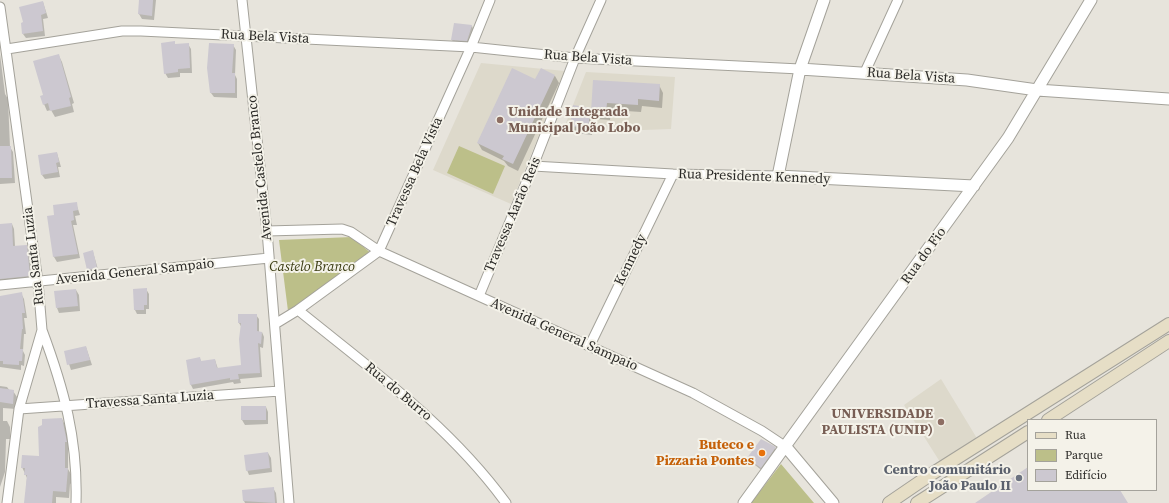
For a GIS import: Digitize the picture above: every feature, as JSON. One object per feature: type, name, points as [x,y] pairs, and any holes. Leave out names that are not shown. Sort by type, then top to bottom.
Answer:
[{"type":"main road","points":[[888,503],[930,474],[1169,324]]},
{"type":"main road","points":[[1050,419],[1169,341]]},
{"type":"main road","points":[[1099,368],[1108,382]]},
{"type":"main road","points":[[1081,380],[1089,394]]},
{"type":"main road","points":[[917,503],[1027,433]]},
{"type":"street","name":"Avenida Castelo Branco","points":[[242,0],[267,231],[289,503]]},
{"type":"street","name":"Travessa Bela Vista","points":[[298,310],[379,251],[471,47],[490,0]]},
{"type":"street","name":"Travessa Aarão Reis","points":[[479,296],[533,166],[575,58],[601,0]]},
{"type":"street","points":[[778,176],[800,69],[824,0]]},
{"type":"street","points":[[865,72],[898,0]]},
{"type":"street","name":"Rua do Fio","points":[[744,503],[974,186],[1024,114],[1091,0]]},
{"type":"street","name":"Rua Santa Luzia","points":[[0,7],[38,282],[42,330],[19,409],[7,503]]},
{"type":"street","name":"Rua Bela Vista","points":[[7,49],[122,31],[246,36],[471,47],[575,58],[865,72],[967,80],[1037,90],[1169,99]]},
{"type":"street","name":"Rua Presidente Kennedy","points":[[533,166],[673,174],[778,176],[974,186]]},
{"type":"street","name":"Kennedy","points":[[590,345],[673,174]]},
{"type":"street","name":"Avenida General Sampaio","points":[[267,231],[342,229],[352,232],[379,251],[590,345],[693,393],[751,424],[786,447],[833,503]]},
{"type":"street","name":"Avenida General Sampaio","points":[[0,285],[269,258]]},
{"type":"street","points":[[275,324],[298,310]]},
{"type":"street","name":"Rua do Burro","points":[[298,310],[424,412],[480,471],[506,503]]},
{"type":"street","points":[[42,330],[53,360],[66,406],[76,457],[76,503]]},
{"type":"street","name":"Travessa Santa Luzia","points":[[19,409],[280,391]]},
{"type":"shaded area","name":"Unidade Integrada Municipal João Lobo","points":[[481,63],[565,71],[511,204],[433,170]]},
{"type":"shaded area","points":[[586,72],[675,77],[671,129],[562,133]]},
{"type":"shaded area","name":"UNIVERSIDADE PAULISTA (UNIP)","points":[[941,379],[978,440],[940,462],[904,405]]},
{"type":"green space","points":[[459,146],[505,166],[493,194],[447,173]]},
{"type":"green space","name":"Castelo Branco","points":[[352,237],[373,255],[288,311],[279,240]]},
{"type":"green space","points":[[781,464],[814,503],[751,503]]},
{"type":"building","points":[[139,0],[153,0],[152,16],[138,14]]},
{"type":"building","points":[[43,1],[46,13],[41,15],[43,31],[22,34],[21,23],[23,22],[19,7]]},
{"type":"building","points":[[454,23],[472,25],[467,41],[451,40]]},
{"type":"building","points":[[175,41],[175,44],[189,43],[190,68],[178,69],[178,72],[164,74],[161,43]]},
{"type":"building","points":[[209,43],[234,44],[232,73],[235,73],[235,93],[210,93],[207,68]]},
{"type":"building","points":[[59,54],[71,97],[69,98],[71,106],[50,111],[48,103],[43,105],[40,96],[43,95],[33,61]]},
{"type":"building","points":[[512,68],[535,79],[541,68],[555,75],[513,164],[502,159],[504,156],[477,143]]},
{"type":"building","points":[[593,80],[660,84],[659,101],[638,99],[638,105],[607,103],[606,113],[591,112]]},
{"type":"building","points":[[573,105],[591,108],[588,128],[570,126]]},
{"type":"building","points":[[0,146],[11,146],[12,178],[0,178]]},
{"type":"building","points":[[57,152],[59,162],[56,163],[58,172],[41,175],[38,155]]},
{"type":"building","points":[[77,202],[78,210],[73,211],[74,220],[71,221],[78,254],[53,257],[47,216],[54,215],[53,205]]},
{"type":"building","points":[[12,223],[13,246],[27,245],[30,276],[0,279],[0,224]]},
{"type":"building","points":[[93,250],[97,268],[87,270],[83,253]]},
{"type":"building","points":[[147,288],[147,305],[144,305],[144,310],[134,310],[133,289]]},
{"type":"building","points":[[76,289],[78,306],[56,308],[54,291]]},
{"type":"building","points":[[22,292],[25,313],[22,313],[23,329],[20,349],[23,349],[22,361],[19,361],[19,365],[3,364],[3,361],[0,361],[0,296]]},
{"type":"building","points":[[238,314],[257,314],[257,331],[262,332],[261,344],[258,343],[260,373],[238,374],[239,379],[230,380],[230,378],[190,385],[186,360],[200,357],[201,361],[215,359],[217,368],[241,365],[239,339],[241,323],[238,323]]},
{"type":"building","points":[[86,346],[90,360],[67,365],[64,351]]},
{"type":"building","points":[[0,388],[14,390],[13,404],[0,402]]},
{"type":"building","points":[[241,406],[266,406],[266,420],[241,420]]},
{"type":"building","points":[[62,418],[67,442],[65,442],[65,468],[68,468],[66,492],[53,491],[52,503],[24,503],[27,475],[24,475],[25,468],[21,468],[22,455],[39,456],[38,427],[42,425],[42,419]]},
{"type":"building","name":"Buteco e Pizzaria Pontes","points":[[761,439],[776,447],[761,468],[747,458]]},
{"type":"building","points":[[268,452],[270,468],[246,471],[244,455]]},
{"type":"building","name":"Centro comunitário João Paulo II","points":[[1027,468],[1027,491],[1121,491],[1128,503],[975,503]]},
{"type":"building","points":[[274,487],[275,503],[243,501],[242,490]]},
{"type":"place","name":"Unidade Integrada Municipal João Lobo","points":[[500,120]]},
{"type":"place","name":"UNIVERSIDADE PAULISTA (UNIP)","points":[[941,422]]},
{"type":"place","name":"Buteco e Pizzaria Pontes","points":[[762,453]]},
{"type":"place","name":"Centro comunitário João Paulo II","points":[[1019,478]]}]
